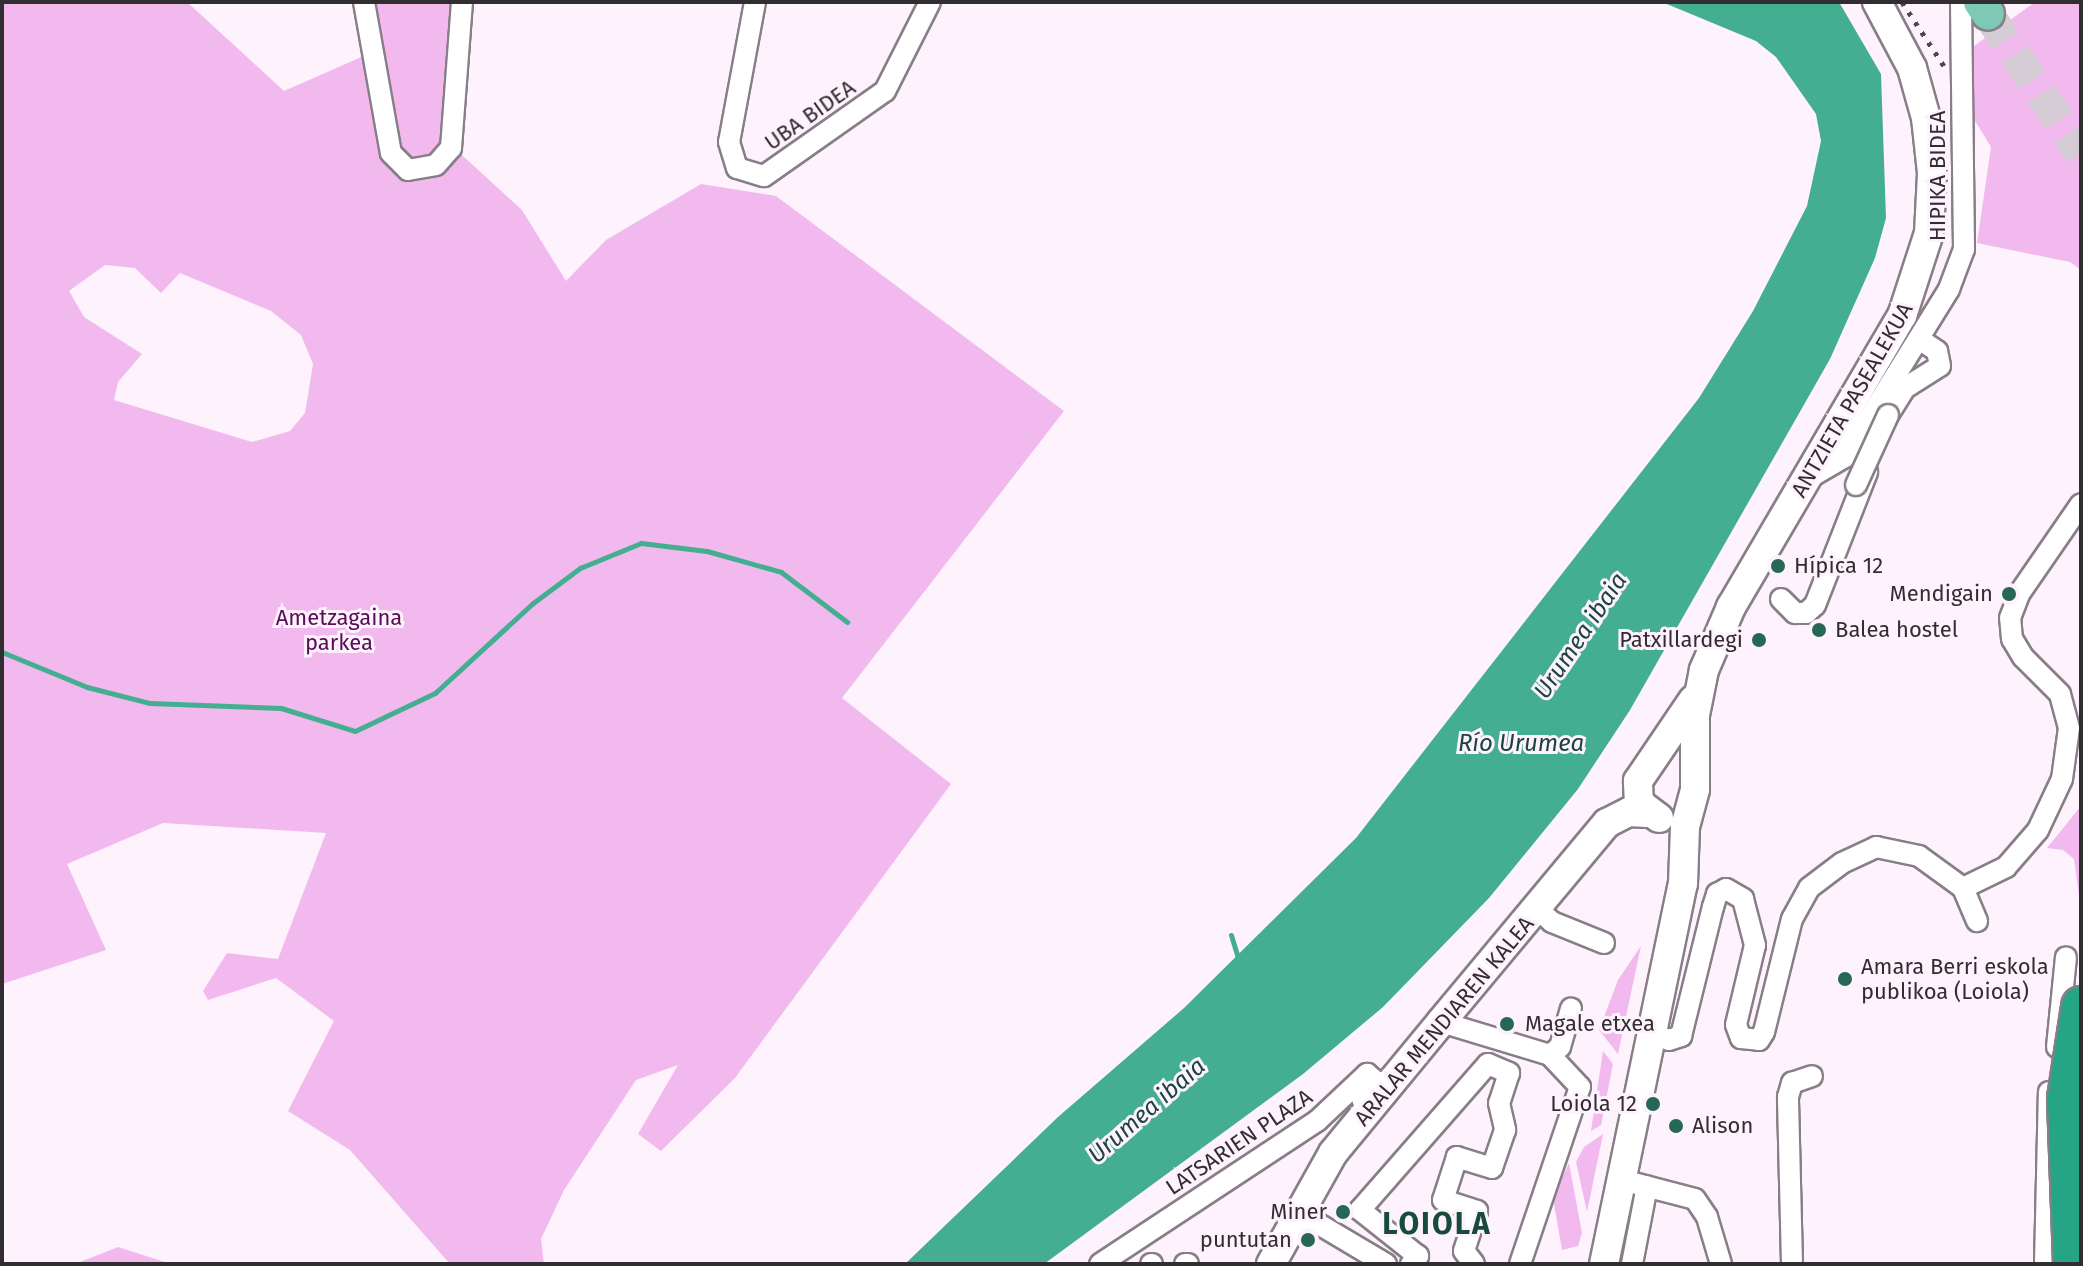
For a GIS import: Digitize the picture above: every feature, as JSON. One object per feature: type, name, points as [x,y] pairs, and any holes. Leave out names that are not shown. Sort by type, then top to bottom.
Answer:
[{"type":"highway","points":[[2073,1264],[2067,1098],[2081,1006]]},
{"type":"main road","name":"ANTZIETA PASEALEKUA","points":[[1698,692],[1720,627],[1902,316],[1929,233],[1932,173],[1923,105],[1912,68],[1877,2]]},
{"type":"main road","points":[[1593,1264],[1672,881],[1671,847],[1637,789],[1646,769],[1698,692]]},
{"type":"main road","points":[[1604,1264],[1634,1183],[1652,1034],[1683,884],[1698,692]]},
{"type":"main road","points":[[1646,769],[1661,762],[1677,763],[1691,796]]},
{"type":"main road","points":[[1652,815],[1678,817],[1691,796]]},
{"type":"main road","name":"ARALAR MENDIAREN KALEA","points":[[1271,1264],[1333,1153],[1607,823],[1629,812],[1652,815]]},
{"type":"street","points":[[364,2],[391,153],[408,170],[436,165],[451,148],[462,2]]},
{"type":"street","name":"UBA BIDEA","points":[[755,2],[729,142],[737,168],[764,176],[885,91],[930,2]]},
{"type":"street","name":"HIPIKA BIDEA","points":[[1807,479],[1845,457],[1949,289],[1964,249],[1983,9]]},
{"type":"street","points":[[1781,599],[1795,613],[1806,613],[1815,605],[1897,400],[1935,377],[1940,366],[1937,351],[1919,339]]},
{"type":"street","points":[[1804,596],[1897,400],[1905,388],[1940,366]]},
{"type":"street","points":[[1963,888],[2006,867],[2038,830],[2062,779],[2069,728],[2060,694],[2023,657],[2012,639],[2010,618],[2019,594],[2081,504]]},
{"type":"street","points":[[1652,1034],[1669,1040],[1681,1036],[1713,907],[1717,894],[1726,889],[1743,899],[1755,945],[1736,1033],[1759,1040],[1792,919],[1809,888],[1842,863],[1876,847],[1896,847],[1938,867],[1963,888],[1977,921]]},
{"type":"street","points":[[1538,909],[1552,922],[1604,943]]},
{"type":"street","points":[[2045,1264],[2049,1087],[2056,1059],[2066,957]]},
{"type":"street","points":[[1550,1055],[1560,1047],[1571,1009]]},
{"type":"street","points":[[1441,1022],[1550,1055],[1580,1087],[1520,1264]]},
{"type":"street","points":[[2056,1059],[2081,1037]]},
{"type":"street","points":[[1411,1264],[1418,1256],[1360,1210],[1488,1064],[1509,1073],[1499,1103],[1505,1130],[1492,1168],[1457,1157],[1443,1200],[1477,1211],[1464,1251],[1474,1264]]},
{"type":"street","name":"LATSARIEN PLAZA","points":[[1100,1264],[1317,1121],[1367,1074],[1377,1082],[1327,1144],[1258,1264]]},
{"type":"street","points":[[1792,1264],[1788,1097],[1792,1083],[1812,1076]]},
{"type":"street","points":[[1632,1264],[1634,1183],[1695,1199],[1707,1217],[1721,1264]]},
{"type":"street","points":[[1300,1213],[1386,1264]]},
{"type":"green space","name":"Ametzagaina parkea","points":[[2,2],[187,2],[284,91],[382,48],[375,2],[453,2],[441,136],[522,210],[566,281],[606,240],[701,184],[776,196],[1064,411],[842,698],[951,784],[735,1078],[661,1151],[638,1134],[678,1065],[636,1080],[564,1190],[541,1239],[544,1264],[450,1264],[350,1150],[288,1111],[334,1021],[276,978],[208,1000],[203,991],[227,953],[278,959],[326,833],[163,823],[67,864],[106,950],[2,984]],"holes":[[[105,265],[135,268],[161,293],[180,273],[271,311],[301,335],[313,364],[305,413],[290,431],[252,442],[114,400],[118,382],[142,354],[84,317],[69,291]]]},
{"type":"green space","points":[[2035,2],[2081,2],[2081,270],[2070,262],[1977,243],[1991,147],[1972,116],[1974,46]]},
{"type":"green space","points":[[2081,806],[2081,910],[2074,859],[2063,850],[2047,848]]},
{"type":"green space","points":[[1641,946],[1618,1054],[1599,1030],[1618,980]]},
{"type":"green space","points":[[1603,1051],[1613,1064],[1601,1125],[1591,1131]]},
{"type":"green space","points":[[1603,1134],[1587,1212],[1576,1162],[1584,1147]]},
{"type":"green space","points":[[1569,1163],[1582,1233],[1578,1246],[1562,1250],[1553,1198]]},
{"type":"green space","points":[[118,1247],[168,1263],[168,1264],[75,1264]]},
{"type":"water","name":"Río Urumea","points":[[1662,2],[1839,2],[1881,74],[1886,218],[1875,258],[1830,359],[1630,710],[1578,789],[1489,898],[1383,1007],[1303,1074],[1044,1264],[905,1264],[1058,1117],[1184,1008],[1356,838],[1699,398],[1753,311],[1807,206],[1821,141],[1816,114],[1776,57],[1756,41]]},
{"type":"waterway","points":[[2,652],[87,687],[150,703],[281,708],[355,731],[435,693],[533,603],[580,568],[641,543],[707,551],[781,572],[847,622]]},
{"type":"waterway","points":[[1231,935],[1239,961]]},
{"type":"tunnel","points":[[1988,14],[2081,154]]},
{"type":"railway","points":[[1902,2],[1946,69]]},
{"type":"place","name":"Hípica 12","points":[[1778,566]]},
{"type":"place","name":"Mendigain","points":[[2009,594]]},
{"type":"place","name":"Balea hostel","points":[[1819,630]]},
{"type":"place","name":"Patxillardegi","points":[[1759,640]]},
{"type":"place","name":"Amara Berri eskola publikoa (Loiola)","points":[[1845,979]]},
{"type":"place","name":"Magale etxea","points":[[1507,1024]]},
{"type":"place","name":"Loiola 12","points":[[1653,1104]]},
{"type":"place","name":"Alison","points":[[1676,1126]]},
{"type":"place","name":"Miner","points":[[1343,1212]]},
{"type":"place","name":"puntutan","points":[[1308,1240]]},
{"type":"district","name":"LOIOLA","points":[[1437,1224]]},
{"type":"water label","name":"Urumea ibaia","points":[[1581,636]]},
{"type":"water label","name":"Urumea ibaia","points":[[1147,1111]]}]
